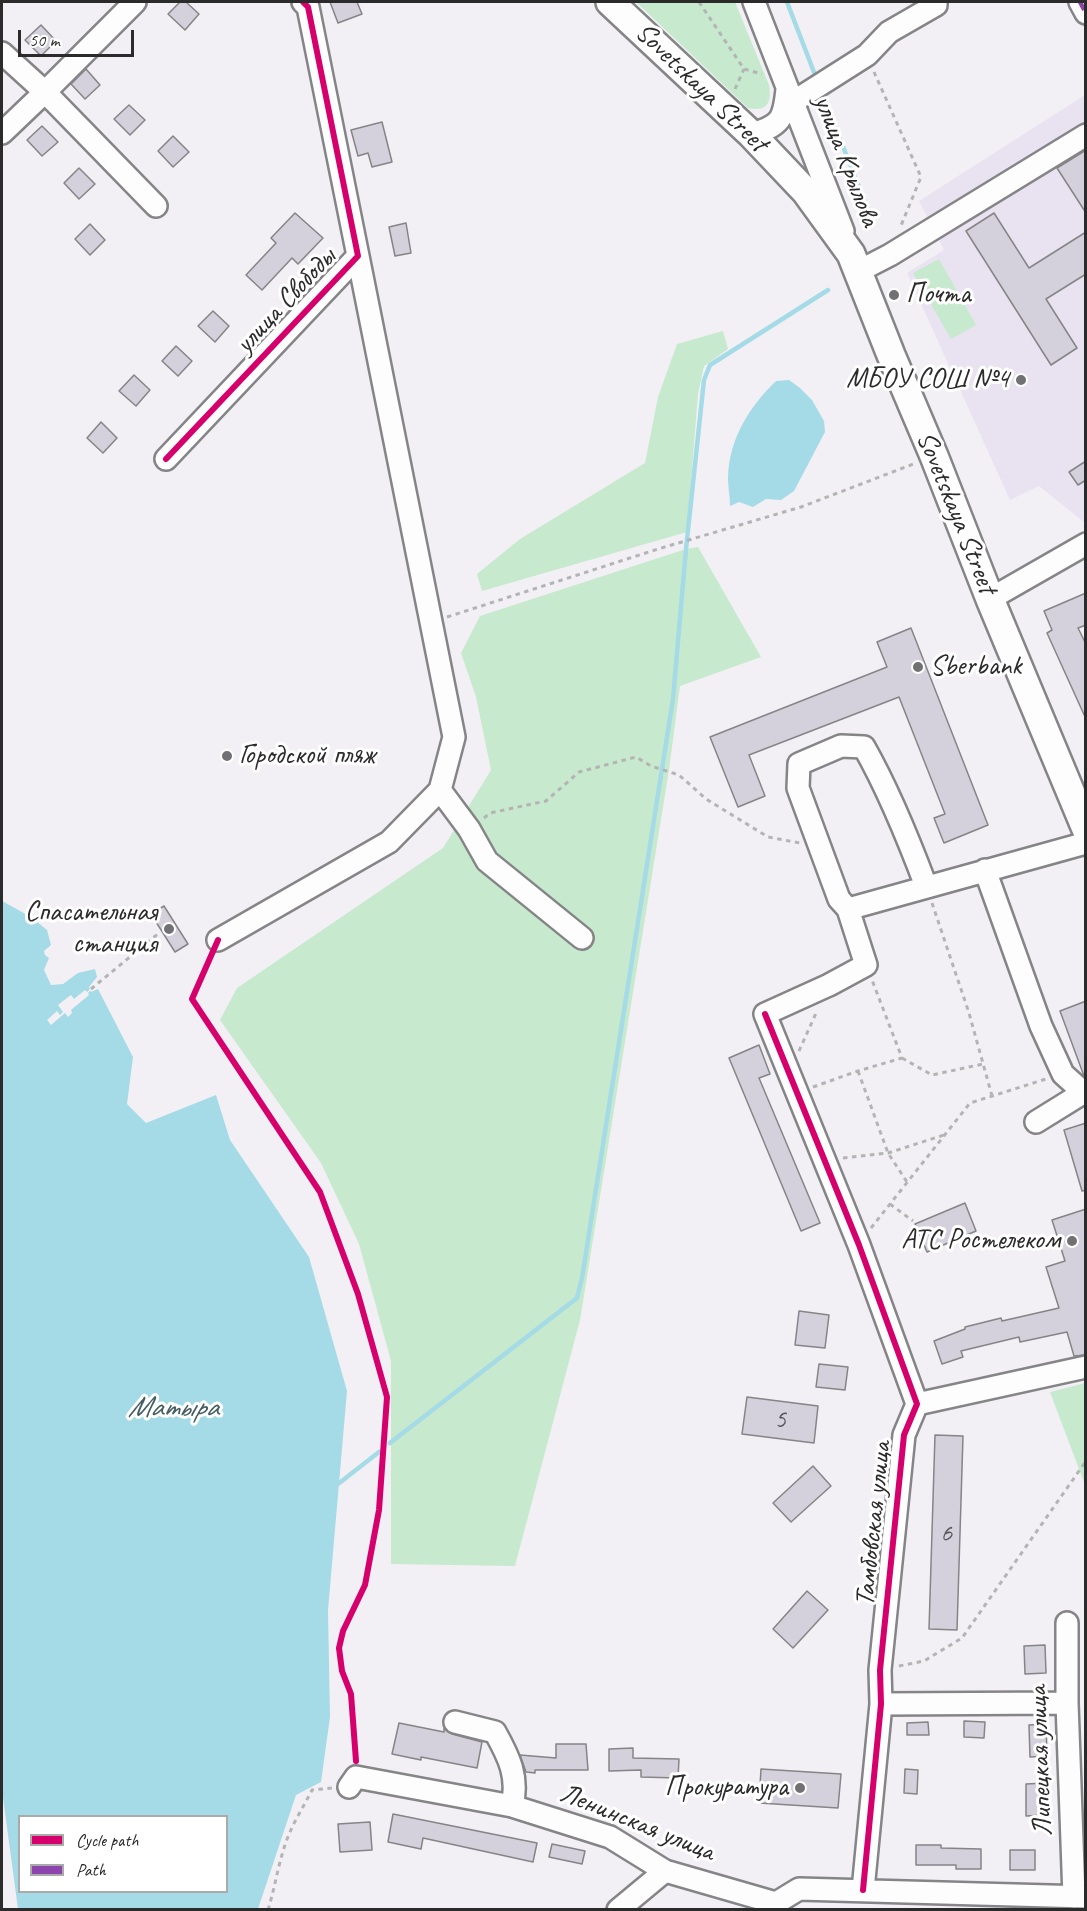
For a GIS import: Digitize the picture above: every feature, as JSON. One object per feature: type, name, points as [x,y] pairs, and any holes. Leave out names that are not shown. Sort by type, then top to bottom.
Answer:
[{"type":"main road","name":"Sovetskaya Street","points":[[609,2],[751,134],[806,192],[855,263],[990,599],[1086,829]]},
{"type":"street","points":[[2,133],[135,2]]},
{"type":"street","name":"улица Свободы","points":[[166,459],[357,256],[308,7],[303,2]]},
{"type":"street","name":"улица Крылова","points":[[754,2],[855,263]]},
{"type":"street","points":[[790,95],[867,55],[889,32],[936,5],[936,2]]},
{"type":"street","points":[[1080,2],[1086,13]]},
{"type":"street","points":[[2,53],[45,92],[156,206]]},
{"type":"street","name":"улица Крылова","points":[[751,134],[769,129],[778,122],[785,111],[790,95]]},
{"type":"street","points":[[855,263],[890,255],[1086,135]]},
{"type":"street","points":[[218,940],[389,842],[440,790],[454,737],[357,256]]},
{"type":"street","points":[[990,599],[1086,544]]},
{"type":"street","points":[[926,886],[883,780],[864,747],[841,746],[799,764],[798,788],[839,899],[848,909],[866,964],[829,985],[765,1014],[859,1245],[917,1404],[1086,1367]]},
{"type":"street","points":[[440,790],[469,829],[487,861],[582,938]]},
{"type":"street","points":[[848,909],[1086,843]]},
{"type":"street","points":[[985,870],[1041,1026],[1062,1074],[1084,1092],[1036,1122]]},
{"type":"street","name":"Тамбовская улица","points":[[863,1890],[881,1704],[880,1670],[904,1434],[917,1404]]},
{"type":"street","name":"Липецкая улица","points":[[1067,1623],[1067,1703],[1080,1897]]},
{"type":"street","points":[[881,1704],[1067,1703]]},
{"type":"street","points":[[455,1722],[495,1732],[508,1755],[516,1790],[512,1806]]},
{"type":"street","name":"Ленинская улица","points":[[350,1787],[356,1778],[512,1806],[610,1837],[665,1871],[774,1906],[799,1889],[1080,1897]]},
{"type":"street","points":[[618,1910],[665,1871]]},
{"type":"path","points":[[699,2],[744,69],[765,75]]},
{"type":"path","points":[[867,55],[921,177],[890,255]]},
{"type":"path","points":[[733,93],[744,69]]},
{"type":"path","points":[[431,622],[701,536],[801,507],[934,456]]},
{"type":"path","points":[[469,829],[490,813],[546,801],[579,772],[636,757],[657,768],[679,775],[706,799],[768,837],[819,847]]},
{"type":"path","points":[[926,886],[969,1013],[992,1096]]},
{"type":"path","points":[[91,989],[159,933]]},
{"type":"path","points":[[218,940],[192,999],[320,1192],[358,1294],[387,1397],[379,1510],[364,1585],[343,1631],[339,1648],[342,1671],[351,1694],[356,1761]]},
{"type":"path","points":[[866,964],[902,1058],[932,1075],[982,1064]]},
{"type":"path","points":[[790,1072],[829,985]]},
{"type":"path","points":[[797,1093],[902,1058]]},
{"type":"path","points":[[858,1071],[888,1154],[907,1182]]},
{"type":"path","points":[[859,1245],[970,1103],[1062,1074]]},
{"type":"path","points":[[823,1160],[888,1154],[946,1134]]},
{"type":"path","points":[[889,1204],[913,1221]]},
{"type":"path","points":[[880,1670],[924,1661],[962,1638],[1086,1461]]},
{"type":"path","points":[[268,1910],[290,1831],[312,1790],[350,1787]]},
{"type":"shaded area","name":"МБОУ СОШ №4","points":[[1085,95],[1085,523],[1039,486],[1010,500],[907,273],[944,250],[919,201]]},
{"type":"green space","points":[[636,2],[735,2],[769,85],[770,96],[767,104],[760,108],[748,108]]},
{"type":"green space","points":[[939,259],[976,325],[951,339],[913,273]]},
{"type":"green space","points":[[723,331],[728,349],[704,366],[698,394],[687,532],[482,591],[477,574],[520,539],[645,463],[658,397],[677,344]]},
{"type":"green space","points":[[698,547],[761,657],[680,686],[669,770],[580,1320],[515,1566],[391,1564],[391,1361],[359,1244],[321,1163],[220,1020],[237,988],[443,848],[491,770],[476,697],[461,653],[480,616]]},
{"type":"green space","points":[[1086,1383],[1085,1485],[1050,1392]]},
{"type":"water","points":[[789,380],[812,400],[824,421],[825,432],[794,491],[781,500],[766,499],[753,507],[739,502],[730,506],[729,464],[742,425],[757,402],[776,381]]},
{"type":"water","name":"Матыра","points":[[2,901],[31,917],[47,930],[51,945],[44,951],[49,958],[44,970],[51,985],[63,984],[78,973],[95,969],[97,977],[89,987],[91,992],[98,989],[133,1057],[127,1104],[146,1123],[216,1095],[230,1140],[309,1257],[347,1391],[328,1610],[330,1717],[321,1782],[296,1795],[258,1909],[18,1909],[2,1790]]},
{"type":"pier","points":[[90,989],[89,995],[71,1010],[72,1013],[68,1017],[65,1013],[51,1025],[47,1020],[57,1011],[60,1015],[63,1012],[58,1005],[71,995],[74,999],[85,990],[87,992]]},
{"type":"building","points":[[180,2],[186,2],[199,14],[185,30],[168,14]]},
{"type":"building","points":[[330,2],[357,2],[362,14],[338,23]]},
{"type":"building","points":[[41,25],[56,41],[41,56],[25,40]]},
{"type":"building","points":[[86,69],[100,85],[85,99],[71,84]]},
{"type":"building","points":[[129,105],[145,120],[130,135],[114,119]]},
{"type":"building","points":[[382,122],[392,162],[372,167],[368,153],[358,156],[351,130]]},
{"type":"building","points":[[42,126],[58,142],[42,156],[27,140]]},
{"type":"building","points":[[173,136],[189,152],[173,167],[158,151]]},
{"type":"building","points":[[1086,150],[1086,213],[1057,168]]},
{"type":"building","points":[[79,168],[95,184],[79,199],[64,183]]},
{"type":"building","points":[[295,213],[323,238],[298,264],[292,258],[262,290],[246,275],[276,243],[271,238]]},
{"type":"building","points":[[994,213],[1029,268],[1086,232],[1086,274],[1046,299],[1077,348],[1051,365],[966,231]]},
{"type":"building","points":[[406,223],[411,253],[395,256],[389,227]]},
{"type":"building","points":[[90,224],[105,240],[90,255],[75,239]]},
{"type":"building","points":[[213,311],[229,326],[215,342],[198,326]]},
{"type":"building","points":[[176,346],[192,361],[178,376],[162,361]]},
{"type":"building","points":[[134,375],[150,390],[136,406],[119,391]]},
{"type":"building","points":[[101,422],[117,438],[103,453],[87,438]]},
{"type":"building","points":[[1086,461],[1086,480],[1078,485],[1069,472]]},
{"type":"building","points":[[1086,593],[1086,625],[1078,628],[1086,644],[1086,719],[1047,633],[1052,630],[1044,611]]},
{"type":"building","points":[[911,628],[988,825],[944,843],[934,818],[945,814],[899,697],[749,755],[765,796],[738,807],[710,737],[887,667],[877,642]]},
{"type":"building","name":"Спасательная станция","points":[[164,906],[188,944],[175,952],[151,914]]},
{"type":"building","points":[[1086,1001],[1086,1076],[1084,1076],[1060,1011]]},
{"type":"building","points":[[759,1045],[770,1074],[759,1078],[820,1223],[801,1231],[729,1058]]},
{"type":"building","name":"АТС Ростелеком","points":[[1086,1123],[1086,1190],[1082,1191],[1064,1130]]},
{"type":"building","points":[[965,1203],[976,1231],[927,1252],[915,1224]]},
{"type":"building","points":[[1086,1209],[1086,1355],[1074,1356],[1067,1332],[1020,1342],[1019,1337],[961,1351],[963,1357],[942,1364],[934,1341],[965,1329],[965,1327],[1059,1308],[1046,1267],[1065,1261],[1052,1220]]},
{"type":"building","points":[[799,1311],[829,1315],[825,1348],[795,1345]]},
{"type":"building","points":[[819,1364],[848,1367],[845,1390],[816,1387]]},
{"type":"building","points":[[747,1397],[818,1406],[814,1443],[742,1434]]},
{"type":"building","points":[[935,1435],[963,1436],[957,1630],[929,1629]]},
{"type":"building","points":[[813,1466],[831,1486],[791,1522],[773,1503]]},
{"type":"building","points":[[807,1591],[828,1610],[793,1648],[773,1629]]},
{"type":"building","points":[[1045,1645],[1046,1673],[1025,1674],[1024,1646]]},
{"type":"building","points":[[964,1721],[985,1722],[984,1738],[964,1737]]},
{"type":"building","points":[[928,1722],[929,1735],[907,1735],[907,1723]]},
{"type":"building","points":[[399,1723],[444,1732],[444,1728],[452,1734],[482,1742],[477,1768],[392,1754]]},
{"type":"building","points":[[1046,1724],[1047,1756],[1030,1757],[1029,1725]]},
{"type":"building","points":[[556,1744],[586,1744],[588,1770],[526,1772],[520,1755],[556,1758]]},
{"type":"building","points":[[633,1748],[633,1758],[679,1759],[678,1778],[641,1777],[641,1770],[609,1771],[609,1749]]},
{"type":"building","name":"Прокуратура","points":[[761,1769],[841,1774],[838,1808],[759,1803]]},
{"type":"building","points":[[905,1769],[918,1770],[917,1794],[904,1793]]},
{"type":"building","points":[[1046,1783],[1047,1815],[1026,1816],[1026,1784]]},
{"type":"building","points":[[393,1814],[537,1843],[533,1862],[423,1838],[421,1849],[388,1842]]},
{"type":"building","points":[[370,1822],[372,1850],[340,1852],[338,1824]]},
{"type":"building","points":[[552,1844],[585,1851],[582,1864],[549,1857]]},
{"type":"building","points":[[916,1845],[981,1849],[981,1869],[956,1869],[956,1865],[916,1865]]},
{"type":"building","points":[[1010,1850],[1035,1850],[1035,1870],[1010,1870]]},
{"type":"waterway","points":[[787,2],[817,80]]},
{"type":"waterway","points":[[821,91],[871,217]]},
{"type":"waterway","points":[[390,1443],[577,1298],[673,699],[704,380],[710,365],[828,290]]},
{"type":"waterway","points":[[338,1484],[379,1452]]},
{"type":"marked path","points":[[1080,2],[1086,13]]},
{"type":"cycle path","points":[[166,459],[358,256],[308,7],[303,2]]},
{"type":"cycle path","points":[[218,940],[192,999],[320,1192],[358,1294],[387,1397],[379,1510],[365,1585],[343,1631],[339,1648],[342,1671],[351,1694],[356,1761]]},
{"type":"cycle path","points":[[765,1014],[859,1245],[917,1404],[904,1435],[880,1670],[881,1704],[863,1890]]},
{"type":"place","name":"Почта","points":[[894,295]]},
{"type":"place","name":"МБОУ СОШ №4","points":[[1021,380]]},
{"type":"place","name":"Sberbank","points":[[918,667]]},
{"type":"place","name":"Городской пляж","points":[[227,756]]},
{"type":"place","name":"Спасательная станция","points":[[169,929]]},
{"type":"place","name":"АТС Ростелеком","points":[[1072,1241]]},
{"type":"place","name":"Прокуратура","points":[[800,1788]]}]
